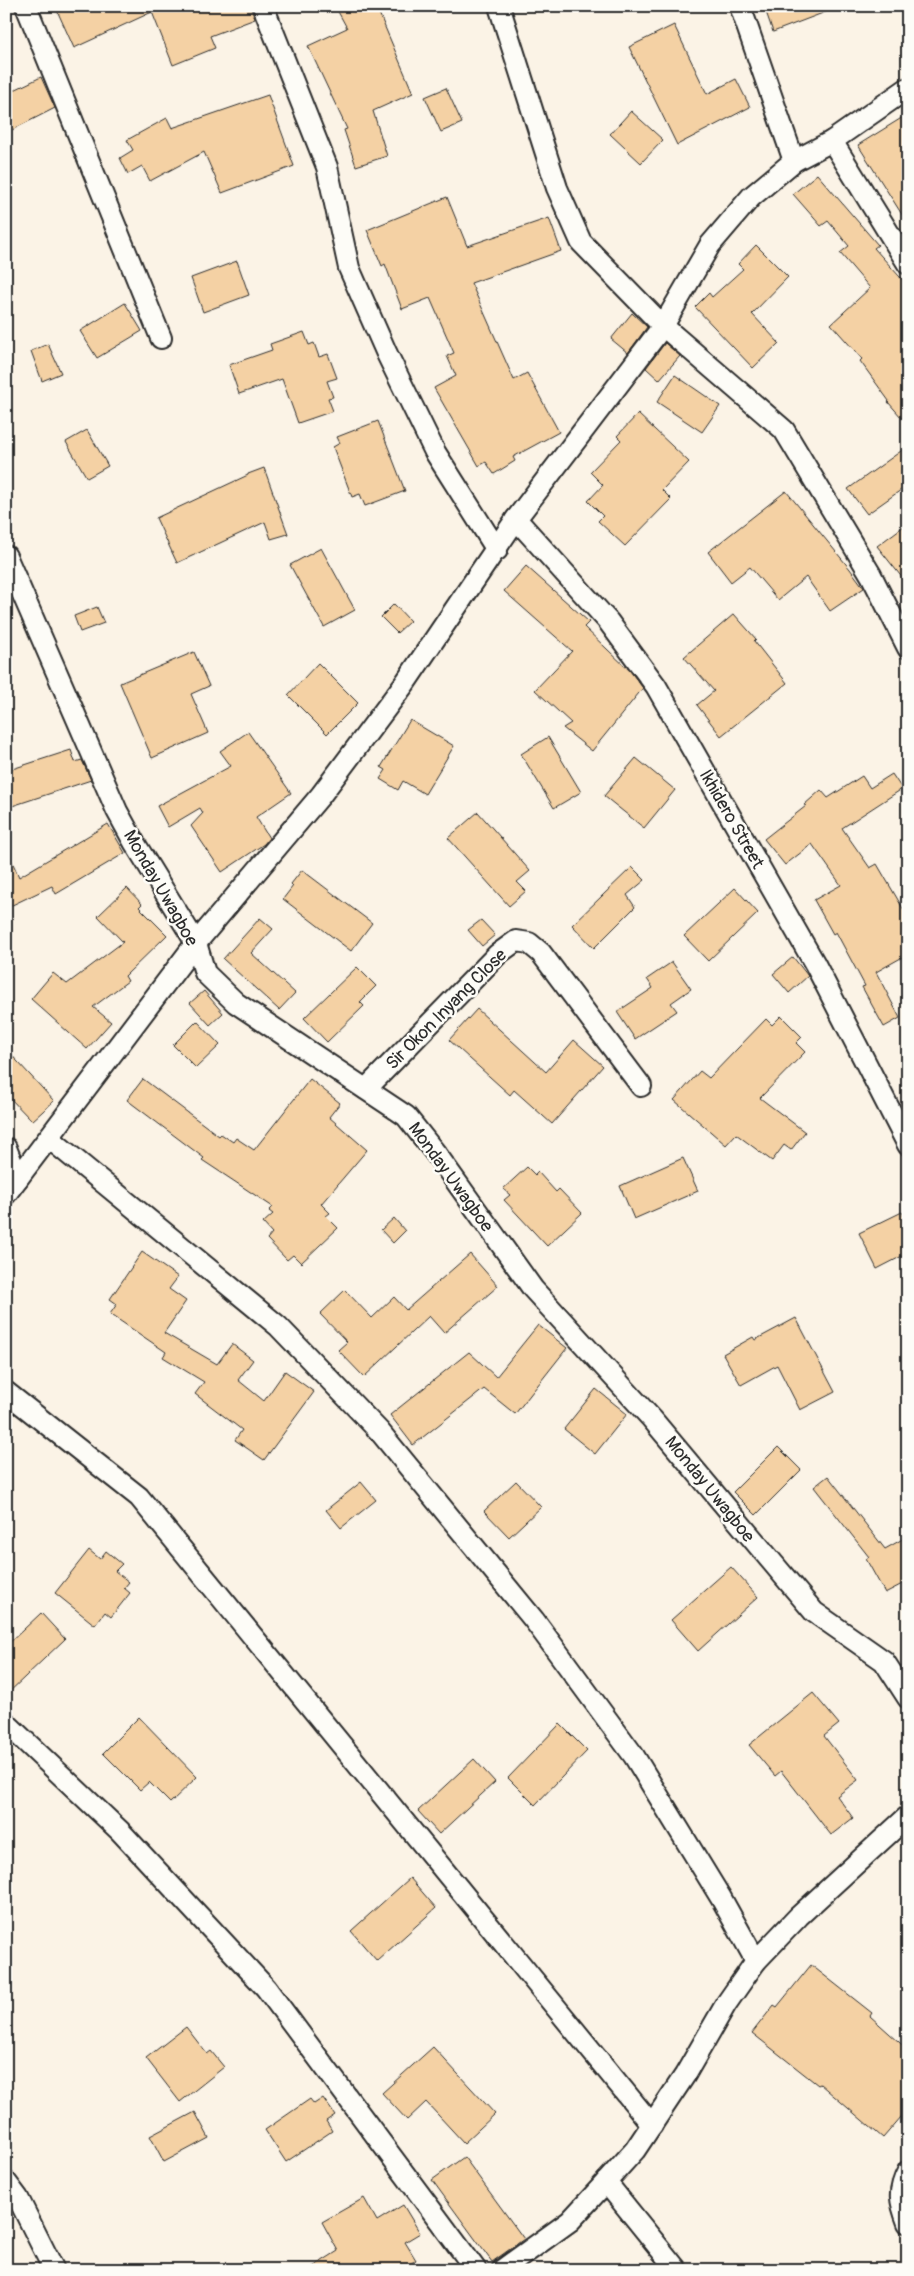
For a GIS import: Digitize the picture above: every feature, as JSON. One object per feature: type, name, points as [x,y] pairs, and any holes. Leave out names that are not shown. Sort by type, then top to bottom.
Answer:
[{"type":"street","points":[[26,6],[161,338]]},
{"type":"street","points":[[263,6],[327,167],[349,268],[387,354],[435,452],[497,550]]},
{"type":"street","points":[[498,6],[557,188],[581,242],[663,326],[784,430],[871,576],[908,648]]},
{"type":"street","points":[[740,6],[794,161]]},
{"type":"street","points":[[6,1194],[196,942],[321,795],[405,683],[497,550],[516,519],[663,326],[710,245],[751,197],[794,161],[832,141],[908,88]]},
{"type":"street","points":[[832,141],[908,264]]},
{"type":"street","name":"Ikhidero Street","points":[[516,519],[608,621],[656,686],[815,964],[908,1145]]},
{"type":"street","name":"Monday Uwagboe","points":[[6,556],[117,811],[196,942],[206,974],[236,1003],[406,1116],[437,1154],[533,1289],[652,1419],[814,1612],[884,1661],[908,1698]]},
{"type":"street","name":"Sir Okon Inyang Close","points":[[366,1089],[498,954],[516,940],[529,943],[541,953],[641,1086]]},
{"type":"street","points":[[48,1138],[278,1326],[380,1432],[534,1620],[634,1756],[756,1961]]},
{"type":"street","points":[[6,1148],[18,1178]]},
{"type":"street","points":[[6,1392],[139,1496],[652,2125]]},
{"type":"street","points":[[6,1723],[120,1831],[266,1988],[476,2270]]},
{"type":"street","points":[[502,2270],[570,2222],[635,2150],[684,2075],[726,2004],[756,1961],[799,1916],[908,1816]]},
{"type":"street","points":[[908,2171],[903,2180],[900,2199],[908,2223]]},
{"type":"street","points":[[6,2182],[18,2198],[54,2270]]},
{"type":"street","points":[[606,2182],[677,2270]]},
{"type":"building","points":[[55,6],[250,6],[255,19],[210,36],[215,48],[173,65],[152,12],[74,48]]},
{"type":"building","points":[[335,6],[376,6],[413,93],[373,111],[387,156],[356,166],[344,130],[347,129],[308,46],[347,28]]},
{"type":"building","points":[[764,6],[836,6],[836,8],[773,32]]},
{"type":"building","points":[[674,25],[707,94],[736,79],[750,107],[677,145],[629,47]]},
{"type":"building","points":[[41,77],[55,108],[6,133],[6,94]]},
{"type":"building","points":[[446,88],[462,123],[441,132],[425,97]]},
{"type":"building","points":[[268,95],[294,166],[222,193],[204,152],[150,181],[142,166],[128,174],[120,158],[133,150],[127,140],[167,118],[172,128]]},
{"type":"building","points":[[631,111],[663,140],[641,163],[610,134]]},
{"type":"building","points":[[908,114],[908,224],[858,145]]},
{"type":"building","points":[[817,174],[878,245],[874,248],[908,286],[908,425],[888,402],[860,361],[862,359],[831,324],[870,288],[840,253],[849,246],[828,221],[821,226],[793,194]]},
{"type":"building","points":[[447,197],[467,246],[549,218],[561,251],[471,283],[514,380],[527,373],[559,432],[513,457],[515,461],[494,474],[486,462],[479,466],[434,388],[456,376],[447,356],[454,353],[430,298],[402,309],[385,264],[382,266],[367,230]]},
{"type":"building","points":[[756,245],[788,277],[752,314],[779,343],[753,368],[695,307],[709,293],[712,297],[743,269],[738,264]]},
{"type":"building","points":[[237,261],[249,295],[203,312],[191,278]]},
{"type":"building","points":[[125,303],[142,331],[97,358],[80,331]]},
{"type":"building","points":[[632,313],[647,327],[628,353],[611,339]]},
{"type":"building","points":[[304,332],[309,345],[314,343],[319,357],[328,354],[337,378],[327,381],[333,397],[328,398],[333,411],[298,423],[282,379],[239,394],[229,365],[272,350],[270,344]]},
{"type":"building","points":[[665,343],[680,356],[659,380],[646,368]]},
{"type":"building","points":[[48,344],[61,373],[42,381],[31,351]]},
{"type":"building","points":[[675,375],[720,406],[702,432],[657,402]]},
{"type":"building","points":[[638,414],[689,462],[662,490],[671,499],[625,546],[598,521],[603,516],[588,501],[603,485],[590,472],[621,440],[617,436]]},
{"type":"building","points":[[378,421],[405,491],[365,506],[360,494],[352,497],[333,447],[340,443],[337,437]]},
{"type":"building","points":[[87,430],[108,466],[87,478],[66,442]]},
{"type":"building","points":[[908,446],[908,485],[867,514],[848,489]]},
{"type":"building","points":[[264,468],[288,534],[271,539],[265,522],[177,563],[156,518]]},
{"type":"building","points":[[786,491],[864,588],[830,611],[806,577],[778,600],[750,567],[731,582],[708,552]]},
{"type":"building","points":[[908,523],[908,585],[877,546]]},
{"type":"building","points":[[321,548],[355,610],[324,627],[290,565]]},
{"type":"building","points":[[526,566],[589,622],[584,627],[630,671],[643,688],[592,751],[563,728],[571,723],[535,690],[572,651],[504,591]]},
{"type":"building","points":[[394,604],[410,621],[397,633],[381,617]]},
{"type":"building","points":[[97,607],[104,623],[80,632],[74,616]]},
{"type":"building","points":[[734,614],[756,639],[754,641],[787,683],[721,736],[697,705],[714,691],[684,657]]},
{"type":"building","points":[[194,652],[209,686],[191,694],[208,733],[152,758],[120,683]]},
{"type":"building","points":[[318,663],[358,703],[327,734],[288,695]]},
{"type":"building","points":[[410,720],[454,746],[425,794],[403,781],[398,790],[380,779],[386,770],[381,767]]},
{"type":"building","points":[[248,732],[291,793],[256,817],[269,838],[264,844],[222,872],[191,826],[203,813],[200,808],[168,827],[157,806],[231,766],[220,751]]},
{"type":"building","points":[[548,737],[581,792],[554,808],[521,754]]},
{"type":"building","points":[[71,750],[75,762],[82,760],[91,780],[6,808],[6,771]]},
{"type":"building","points":[[636,758],[675,790],[644,828],[604,796]]},
{"type":"building","points":[[892,774],[902,789],[842,828],[870,868],[877,864],[908,917],[908,954],[876,972],[900,1018],[884,1027],[862,987],[865,986],[836,932],[833,934],[814,900],[841,885],[812,844],[785,865],[764,839],[806,806],[804,805],[821,790],[828,798],[862,776],[870,788]]},
{"type":"building","points":[[478,812],[530,871],[517,882],[526,891],[509,906],[448,838]]},
{"type":"building","points":[[108,824],[125,853],[56,894],[52,886],[6,908],[6,848],[19,877]]},
{"type":"building","points":[[632,867],[645,880],[627,895],[635,907],[594,948],[572,925]]},
{"type":"building","points":[[302,870],[372,923],[351,951],[283,899],[293,886],[291,884]]},
{"type":"building","points":[[127,888],[142,904],[139,907],[167,935],[125,976],[128,981],[93,1007],[111,1022],[87,1049],[31,999],[53,973],[67,984],[123,942],[98,916]]},
{"type":"building","points":[[735,888],[758,913],[708,961],[684,936]]},
{"type":"building","points":[[260,918],[273,929],[251,953],[295,993],[279,1010],[223,959]]},
{"type":"building","points":[[481,920],[495,935],[482,946],[468,930]]},
{"type":"building","points":[[793,957],[808,976],[789,993],[773,974]]},
{"type":"building","points":[[672,962],[691,989],[671,1003],[677,1011],[635,1039],[617,1012],[653,988],[647,979]]},
{"type":"building","points":[[357,967],[376,986],[360,1002],[364,1006],[327,1042],[304,1018]]},
{"type":"building","points":[[204,991],[223,1013],[210,1025],[190,1003]]},
{"type":"building","points":[[477,1009],[546,1072],[574,1040],[603,1066],[552,1124],[514,1090],[510,1095],[449,1040]]},
{"type":"building","points":[[781,1016],[802,1037],[796,1043],[805,1052],[760,1098],[805,1132],[791,1150],[784,1145],[772,1161],[736,1134],[726,1145],[674,1100],[700,1071],[709,1078],[766,1019],[772,1025]]},
{"type":"building","points":[[197,1021],[220,1045],[196,1068],[173,1045]]},
{"type":"building","points":[[6,1049],[54,1101],[32,1121],[6,1094]]},
{"type":"building","points":[[143,1079],[219,1136],[221,1134],[233,1142],[236,1138],[254,1150],[310,1079],[340,1103],[329,1117],[367,1150],[321,1204],[330,1213],[326,1216],[338,1228],[301,1263],[293,1255],[287,1260],[267,1239],[272,1233],[263,1223],[273,1214],[269,1211],[273,1207],[202,1160],[204,1158],[127,1100]]},
{"type":"building","points":[[683,1158],[698,1191],[634,1219],[620,1186]]},
{"type":"building","points":[[527,1167],[535,1175],[538,1172],[556,1192],[559,1189],[582,1213],[547,1246],[504,1200],[510,1195],[503,1189]]},
{"type":"building","points":[[902,1212],[908,1223],[908,1253],[877,1269],[859,1233]]},
{"type":"building","points":[[394,1218],[405,1231],[393,1243],[381,1230]]},
{"type":"building","points":[[142,1252],[178,1277],[169,1289],[186,1301],[164,1333],[217,1364],[232,1344],[253,1360],[238,1380],[264,1401],[285,1371],[314,1392],[264,1460],[235,1440],[242,1430],[195,1394],[204,1382],[163,1357],[166,1352],[110,1314],[117,1304],[110,1299]]},
{"type":"building","points":[[470,1254],[498,1286],[444,1333],[429,1316],[364,1377],[338,1350],[347,1342],[320,1314],[345,1290],[372,1318],[394,1297],[406,1310]]},
{"type":"building","points":[[796,1318],[835,1392],[800,1410],[777,1365],[741,1385],[723,1354],[753,1337],[755,1340]]},
{"type":"building","points":[[538,1325],[567,1348],[515,1414],[484,1389],[413,1445],[390,1415],[469,1352],[496,1377]]},
{"type":"building","points":[[596,1389],[627,1414],[595,1454],[564,1429]]},
{"type":"building","points":[[778,1447],[801,1470],[756,1515],[733,1492]]},
{"type":"building","points":[[828,1476],[885,1549],[908,1536],[908,1581],[885,1593],[866,1559],[869,1557],[814,1487]]},
{"type":"building","points":[[516,1481],[541,1507],[509,1537],[484,1511]]},
{"type":"building","points":[[361,1482],[376,1500],[341,1528],[326,1510]]},
{"type":"building","points":[[89,1550],[100,1559],[106,1551],[122,1564],[115,1571],[129,1582],[124,1588],[130,1593],[111,1617],[105,1612],[95,1625],[55,1593]]},
{"type":"building","points":[[731,1567],[758,1597],[698,1651],[671,1620]]},
{"type":"building","points":[[41,1613],[65,1639],[6,1695],[6,1646]]},
{"type":"building","points":[[813,1693],[839,1724],[824,1736],[858,1780],[837,1796],[853,1818],[831,1835],[781,1771],[775,1776],[749,1745]]},
{"type":"building","points":[[139,1717],[197,1777],[170,1803],[149,1782],[140,1790],[103,1753]]},
{"type":"building","points":[[560,1724],[587,1751],[535,1805],[508,1778]]},
{"type":"building","points":[[474,1759],[495,1782],[439,1834],[418,1811]]},
{"type":"building","points":[[410,1878],[436,1908],[377,1961],[351,1931]]},
{"type":"building","points":[[811,1965],[872,2013],[870,2016],[908,2050],[908,2109],[883,2138],[820,2084],[818,2085],[752,2033],[774,2005],[777,2007]]},
{"type":"building","points":[[186,2027],[207,2054],[211,2051],[224,2067],[180,2102],[146,2058]]},
{"type":"building","points":[[433,2047],[495,2114],[464,2143],[426,2102],[407,2120],[382,2093]]},
{"type":"building","points":[[323,2098],[335,2115],[326,2121],[332,2131],[286,2162],[265,2130],[310,2099],[314,2104]]},
{"type":"building","points":[[195,2112],[209,2138],[164,2162],[150,2136]]},
{"type":"building","points":[[464,2157],[524,2239],[492,2262],[432,2180]]},
{"type":"building","points":[[364,2198],[377,2221],[403,2205],[420,2233],[405,2242],[416,2260],[401,2270],[308,2270],[338,2251],[322,2222]]}]
